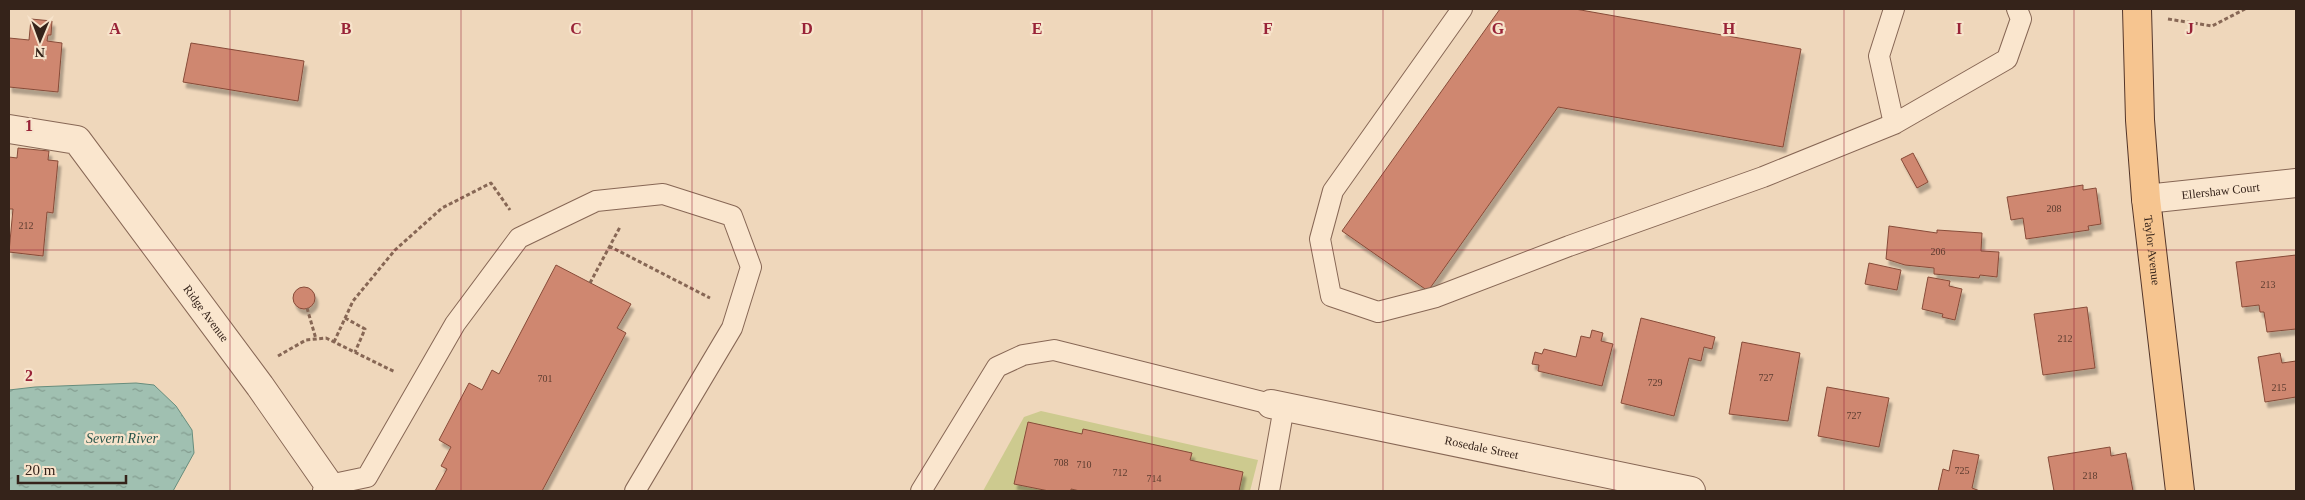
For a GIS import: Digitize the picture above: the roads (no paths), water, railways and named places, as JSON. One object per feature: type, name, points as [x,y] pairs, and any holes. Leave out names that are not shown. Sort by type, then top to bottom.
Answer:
[{"type":"main road","name":"Taylor Avenue","points":[[2137,12],[2140,120],[2146,199],[2180,491]]},
{"type":"street","name":"Ridge Avenue","points":[[9,130],[77,140],[260,386],[328,488]]},
{"type":"street","name":"Ellershaw Court","points":[[2146,199],[2296,183]]},
{"type":"street","name":"Rosedale Street","points":[[1278,406],[1691,491]]},
{"type":"lane","points":[[1462,9],[1333,191],[1320,239],[1331,296],[1378,312],[1436,297],[1569,246],[1763,177],[1894,124],[2007,59],[2021,19],[2017,9]]},
{"type":"lane","points":[[1894,9],[1879,56],[1894,124]]},
{"type":"lane","points":[[328,488],[367,477],[455,324],[519,238],[596,201],[662,194],[732,216],[751,267],[732,328],[635,491]]},
{"type":"lane","points":[[921,491],[997,367],[1023,355],[1054,350],[1278,406],[1269,491]]},
{"type":"water","name":"Severn River","points":[[136,383],[154,385],[176,406],[192,430],[194,453],[173,491],[9,491],[9,390],[35,387]]}]
